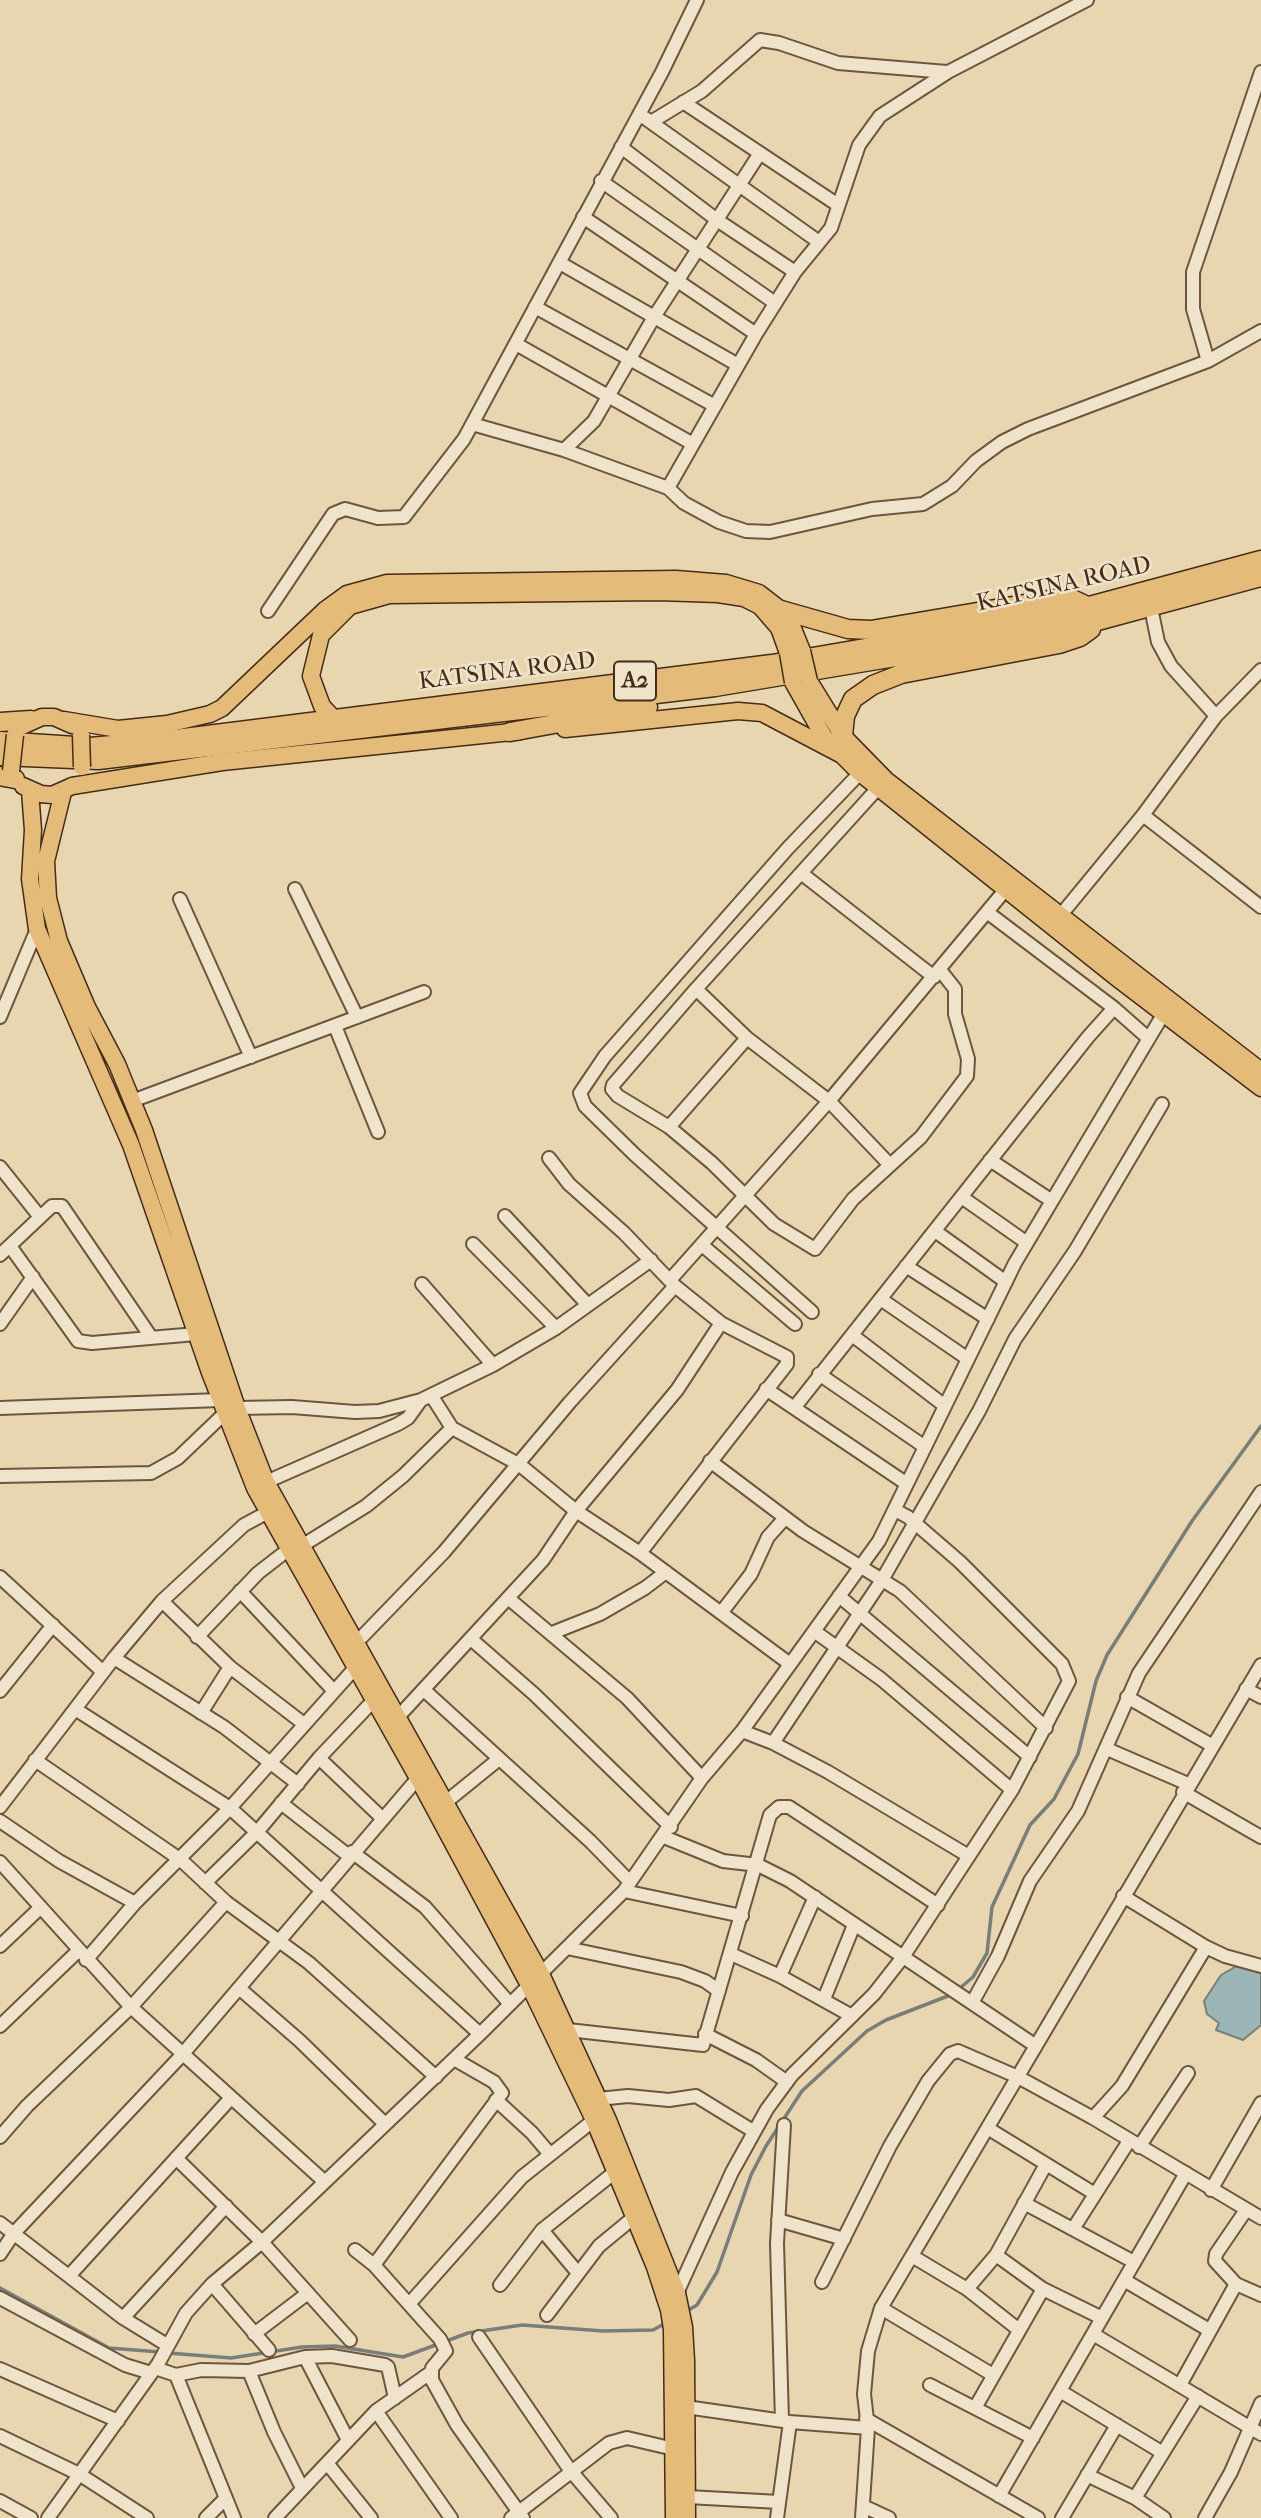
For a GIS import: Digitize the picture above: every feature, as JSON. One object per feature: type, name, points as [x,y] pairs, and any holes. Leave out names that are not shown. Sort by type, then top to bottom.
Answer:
[{"type":"highway","name":"KATSINA ROAD","points":[[7,738],[90,747],[169,740],[772,664],[988,628],[1089,607],[1261,560]]},
{"type":"highway","name":"KATSINA ROAD","points":[[0,756],[98,760],[764,679],[1103,620],[1261,577]]},
{"type":"highway","points":[[781,610],[848,629],[871,630],[1054,599],[1070,598],[1089,607]]},
{"type":"highway","points":[[843,736],[845,716],[853,699],[873,685],[929,668],[1059,644],[1080,637],[1103,620]]},
{"type":"highway","points":[[510,732],[642,708],[711,699],[743,691],[764,679]]},
{"type":"highway","points":[[0,723],[32,720]]},
{"type":"main road","points":[[840,754],[762,713],[738,711],[222,762],[41,794],[30,791],[9,775],[7,738],[32,720],[42,717],[118,729],[167,724],[210,715],[222,708],[325,610],[347,594],[377,585],[676,579],[726,583],[759,593],[781,610],[790,621],[801,681],[818,729],[860,773],[1006,889],[1167,1008],[1261,1071]]},
{"type":"main road","points":[[333,718],[322,706],[311,676],[320,635],[350,606],[389,595],[658,592],[718,594],[744,598],[760,606],[795,652]]},
{"type":"main road","points":[[801,681],[843,736],[886,780],[1060,916],[1261,1088]]},
{"type":"main road","points":[[64,720],[81,735],[82,767],[80,778],[67,789],[46,861],[51,912],[59,941],[87,1007],[117,1064],[132,1101],[228,1407],[268,1512],[295,1548],[356,1643],[446,1802],[535,1979],[633,2218],[676,2304]]},
{"type":"main road","points":[[30,791],[33,830],[30,878],[37,929],[131,1145],[196,1334],[295,1548],[355,1668],[535,1979],[568,2030],[598,2099],[676,2304],[686,2407],[687,2518]]},
{"type":"main road","points":[[674,2518],[678,2328]]},
{"type":"street","points":[[268,611],[333,514],[345,509],[378,518],[404,517],[472,424],[560,263],[697,0]]},
{"type":"street","points":[[668,488],[775,303],[795,272],[831,228],[859,145],[880,116],[948,72],[1087,0]]},
{"type":"street","points":[[651,122],[702,90],[754,44],[766,40],[838,63],[948,72]]},
{"type":"street","points":[[1208,361],[1194,309],[1193,272],[1261,72]]},
{"type":"street","points":[[683,102],[838,205]]},
{"type":"street","points":[[639,113],[819,242]]},
{"type":"street","points":[[621,147],[717,220],[795,272]]},
{"type":"street","points":[[564,450],[594,421],[653,317],[741,186],[760,153]]},
{"type":"street","points":[[601,181],[697,251],[775,303]]},
{"type":"street","points":[[583,217],[756,334]]},
{"type":"street","points":[[560,263],[738,365]]},
{"type":"street","points":[[535,307],[715,406]]},
{"type":"street","points":[[472,424],[564,450],[668,488],[684,503],[719,522],[746,531],[769,533],[872,509],[923,504],[952,486],[976,461],[1002,442],[1028,429],[1208,361],[1261,331]]},
{"type":"street","points":[[516,344],[693,444]]},
{"type":"street","points":[[1151,608],[1158,642],[1171,666],[1216,716]]},
{"type":"street","points":[[1060,916],[1143,815],[1216,716],[1261,670]]},
{"type":"street","points":[[813,1312],[635,1155],[580,1098],[584,1084],[605,1056],[796,840],[860,773]]},
{"type":"street","points":[[801,873],[955,989],[955,1014],[968,1059],[967,1076],[921,1137],[853,1199],[815,1249],[774,1224],[669,1127],[618,1096],[613,1085],[696,989],[801,873],[878,788]]},
{"type":"street","points":[[1143,815],[1261,906]]},
{"type":"street","points":[[295,889],[357,1017]]},
{"type":"street","points":[[356,1643],[444,1552],[520,1465],[570,1402],[673,1283],[716,1226],[828,1101],[1006,889]]},
{"type":"street","points":[[180,899],[251,1057]]},
{"type":"street","points":[[987,912],[1114,1008],[1148,1038]]},
{"type":"street","points":[[0,1017],[37,929]]},
{"type":"street","points":[[696,989],[747,1038],[828,1101],[890,1165]]},
{"type":"street","points":[[132,1101],[425,992]]},
{"type":"street","points":[[657,998],[676,1013]]},
{"type":"street","points":[[794,1408],[1114,1008]]},
{"type":"street","points":[[48,2518],[155,2368],[186,2313],[212,2284],[262,2242],[384,2123],[436,2077],[627,1887],[702,1777],[742,1731],[879,1541],[1027,1243],[1167,1008]]},
{"type":"street","points":[[335,1026],[378,1132]]},
{"type":"street","points":[[669,1127],[747,1038]]},
{"type":"street","points":[[773,1743],[882,1580],[916,1524],[1015,1339],[1075,1251],[1162,1104]]},
{"type":"street","points":[[549,1158],[581,1196],[673,1283],[721,1323],[787,1357],[787,1364],[640,1553]]},
{"type":"street","points":[[990,1160],[1052,1201]]},
{"type":"street","points":[[2,1175],[40,1217]]},
{"type":"street","points":[[963,1198],[1027,1243]]},
{"type":"street","points":[[151,1337],[62,1206],[56,1203],[5,1250],[33,1277],[78,1341],[92,1343],[196,1334]]},
{"type":"street","points":[[505,1216],[587,1304]]},
{"type":"street","points":[[935,1231],[1006,1282]]},
{"type":"street","points":[[473,1244],[555,1328]]},
{"type":"street","points":[[702,1245],[795,1324]]},
{"type":"street","points":[[0,1408],[228,1407],[370,1411],[426,1398],[493,1365],[555,1328],[651,1260]]},
{"type":"street","points":[[906,1266],[988,1319]]},
{"type":"street","points":[[0,1324],[33,1277]]},
{"type":"street","points":[[422,1284],[493,1365]]},
{"type":"street","points":[[882,1300],[968,1359]]},
{"type":"street","points":[[397,1717],[543,1560],[576,1511],[677,1390],[721,1323]]},
{"type":"street","points":[[852,1335],[945,1406]]},
{"type":"street","points":[[819,1374],[925,1447]]},
{"type":"street","points":[[766,1389],[907,1484]]},
{"type":"street","points":[[426,1398],[452,1428],[520,1465],[576,1511],[640,1553],[790,1664]]},
{"type":"street","points":[[265,1482],[408,1418],[426,1398]]},
{"type":"street","points":[[0,1476],[151,1473],[177,1458],[228,1407]]},
{"type":"street","points":[[370,1411],[375,1432]]},
{"type":"street","points":[[197,1637],[258,1573],[366,1506],[403,1476],[452,1428]]},
{"type":"street","points":[[710,1461],[785,1518],[900,1591],[1046,1728]]},
{"type":"street","points":[[962,1997],[995,1963],[1030,1881],[1078,1811],[1147,1658],[1204,1580],[1261,1492]]},
{"type":"street","points":[[676,2304],[753,2131],[787,2082],[821,2044],[874,1994],[902,1957],[1012,1790],[1069,1681],[1062,1664],[916,1524],[895,1510]]},
{"type":"street","points":[[0,1807],[114,1658],[162,1601],[244,1525],[268,1512]]},
{"type":"street","points":[[721,1613],[751,1574],[768,1537],[785,1518]]},
{"type":"street","points":[[552,1633],[600,1614],[645,1588],[666,1572]]},
{"type":"street","points":[[1,1581],[103,1672]]},
{"type":"street","points":[[240,1591],[333,1690]]},
{"type":"street","points":[[839,1596],[1030,1757]]},
{"type":"street","points":[[508,1598],[627,1698],[702,1777]]},
{"type":"street","points":[[162,1601],[230,1667],[304,1724]]},
{"type":"street","points":[[0,1691],[53,1625]]},
{"type":"street","points":[[814,1631],[881,1679],[1012,1790]]},
{"type":"street","points":[[471,1639],[534,1694],[667,1832],[723,1861],[758,1865],[814,1897],[1036,2046]]},
{"type":"street","points":[[114,1658],[225,1727],[298,1784]]},
{"type":"street","points":[[888,2518],[862,2512],[867,2423],[864,2394],[868,2351],[881,2308],[989,2129],[1185,1788],[1261,1665]]},
{"type":"street","points":[[201,1713],[230,1667]]},
{"type":"street","points":[[0,2026],[82,1956],[181,1860],[355,1668]]},
{"type":"street","points":[[1246,1689],[1261,1698]]},
{"type":"street","points":[[424,1690],[499,1759],[627,1887],[742,1916]]},
{"type":"street","points":[[1128,1698],[1213,1746]]},
{"type":"street","points":[[205,1883],[258,1831],[319,1758],[373,1701]]},
{"type":"street","points":[[75,1709],[230,1808],[480,2034]]},
{"type":"street","points":[[742,1731],[773,1743],[967,1855]]},
{"type":"street","points":[[1107,1749],[1185,1788],[1261,1837]]},
{"type":"street","points":[[319,1758],[382,1818]]},
{"type":"street","points":[[446,1802],[499,1759]]},
{"type":"street","points":[[34,1760],[181,1860],[226,1902],[309,1963],[436,2077]]},
{"type":"street","points":[[0,2254],[14,2233],[181,2056],[418,1777]]},
{"type":"street","points":[[281,1803],[425,1907],[510,2004]]},
{"type":"street","points":[[568,2030],[703,2045],[758,1865],[770,1815],[779,1807],[789,1807],[938,1905]]},
{"type":"street","points":[[0,1821],[59,1861],[135,1903]]},
{"type":"street","points":[[0,1862],[82,1956],[131,2007],[181,2056],[325,2182]]},
{"type":"street","points":[[1123,1896],[1206,1947],[1225,1956],[1261,1966]]},
{"type":"street","points":[[780,1976],[814,1897]]},
{"type":"street","points":[[0,2137],[27,2106],[131,2007],[226,1902]]},
{"type":"street","points":[[0,1946],[40,1908]]},
{"type":"street","points":[[824,1999],[855,1924]]},
{"type":"street","points":[[1093,2118],[1122,2086],[1206,1947]]},
{"type":"street","points":[[566,1948],[681,1972],[705,1981],[719,1991]]},
{"type":"street","points":[[731,1954],[780,1976],[852,2016]]},
{"type":"street","points":[[239,1988],[300,2041],[384,2123]]},
{"type":"street","points":[[0,2007],[10,2016]]},
{"type":"street","points":[[705,2034],[756,2060],[787,2082]]},
{"type":"street","points":[[822,2282],[890,2146],[928,2081],[950,2054],[963,2052],[1018,2077],[1093,2118],[1261,2218]]},
{"type":"street","points":[[374,2266],[502,2093],[499,2086],[454,2059]]},
{"type":"street","points":[[1073,2229],[1095,2194],[1188,2073]]},
{"type":"street","points":[[598,2099],[628,2096],[669,2100],[695,2096],[753,2131]]},
{"type":"street","points":[[69,2276],[230,2099]]},
{"type":"street","points":[[496,2100],[550,2153]]},
{"type":"street","points":[[1211,2190],[1261,2103]]},
{"type":"street","points":[[410,2303],[515,2185],[550,2153],[594,2120]]},
{"type":"street","points":[[777,2518],[786,2421],[777,2307],[784,2125]]},
{"type":"street","points":[[989,2129],[1095,2194]]},
{"type":"street","points":[[176,2158],[262,2242],[350,2340]]},
{"type":"street","points":[[967,2288],[996,2255],[1045,2165]]},
{"type":"street","points":[[500,2285],[542,2230],[615,2172]]},
{"type":"street","points":[[999,2496],[1186,2173]]},
{"type":"street","points":[[1024,2203],[1134,2262]]},
{"type":"street","points":[[123,2318],[226,2206]]},
{"type":"street","points":[[1246,2210],[1216,2254],[1215,2261],[1236,2284],[1261,2295]]},
{"type":"street","points":[[547,2315],[599,2246],[633,2218]]},
{"type":"street","points":[[779,2220],[844,2239]]},
{"type":"street","points":[[0,2223],[123,2318],[167,2346]]},
{"type":"street","points":[[542,2230],[578,2273]]},
{"type":"street","points":[[275,2518],[376,2411],[430,2373],[445,2354],[443,2343],[410,2303],[355,2250]]},
{"type":"street","points":[[996,2255],[1043,2289],[1102,2318]]},
{"type":"street","points":[[912,2256],[967,2288],[1019,2330]]},
{"type":"street","points":[[1124,2280],[1209,2330]]},
{"type":"street","points":[[212,2284],[270,2350]]},
{"type":"street","points":[[1180,2385],[1236,2284]]},
{"type":"street","points":[[975,2408],[1043,2289]]},
{"type":"street","points":[[254,2334],[308,2293]]},
{"type":"street","points":[[0,2298],[125,2365],[155,2368],[176,2375],[201,2371],[249,2371],[306,2357],[332,2356],[385,2365],[388,2367],[395,2398]]},
{"type":"street","points":[[881,2308],[993,2375]]},
{"type":"street","points":[[1093,2334],[1256,2431]]},
{"type":"street","points":[[479,2337],[570,2470],[611,2518]]},
{"type":"street","points":[[306,2357],[348,2440]]},
{"type":"street","points":[[0,2369],[118,2421]]},
{"type":"street","points":[[249,2371],[274,2432],[302,2488]]},
{"type":"street","points":[[430,2373],[457,2425],[517,2516],[570,2470],[617,2440],[627,2438],[674,2449]]},
{"type":"street","points":[[176,2375],[234,2518]]},
{"type":"street","points":[[930,2385],[1033,2438]]},
{"type":"street","points":[[1060,2391],[1163,2453]]},
{"type":"street","points":[[1135,2498],[1198,2396]]},
{"type":"street","points":[[1205,2518],[1256,2431],[1261,2403]]},
{"type":"street","points":[[686,2407],[786,2421],[867,2423],[1038,2518]]},
{"type":"street","points":[[376,2411],[451,2518]]},
{"type":"street","points":[[1062,2518],[1117,2425]]},
{"type":"street","points":[[0,2435],[79,2474],[147,2518]]},
{"type":"street","points":[[327,2463],[370,2518]]},
{"type":"street","points":[[1087,2475],[1135,2498],[1164,2518]]},
{"type":"street","points":[[688,2497],[779,2502]]},
{"type":"street","points":[[206,2518],[226,2498]]},
{"type":"street","points":[[0,2501],[31,2518]]},
{"type":"street","points":[[1007,2518],[1014,2505]]},
{"type":"street","points":[[286,2506],[294,2518]]},
{"type":"water","points":[[1240,1964],[1261,1970],[1261,2025],[1243,2040],[1216,2030],[1219,2023],[1207,2014],[1204,2001],[1221,1975]]},
{"type":"waterway","points":[[959,1989],[973,1977],[987,1953],[992,1907],[1030,1825],[1054,1799],[1078,1754],[1096,1681],[1107,1655],[1192,1521],[1261,1426]]},
{"type":"waterway","points":[[685,2312],[697,2305],[717,2272],[751,2175],[766,2146],[802,2091],[867,2031],[886,2020],[953,1994]]},
{"type":"waterway","points":[[0,2288],[109,2348],[160,2352]]},
{"type":"waterway","points":[[168,2353],[231,2358],[302,2347],[335,2346],[403,2357],[468,2333],[522,2325],[603,2331],[653,2330],[666,2323]]}]
